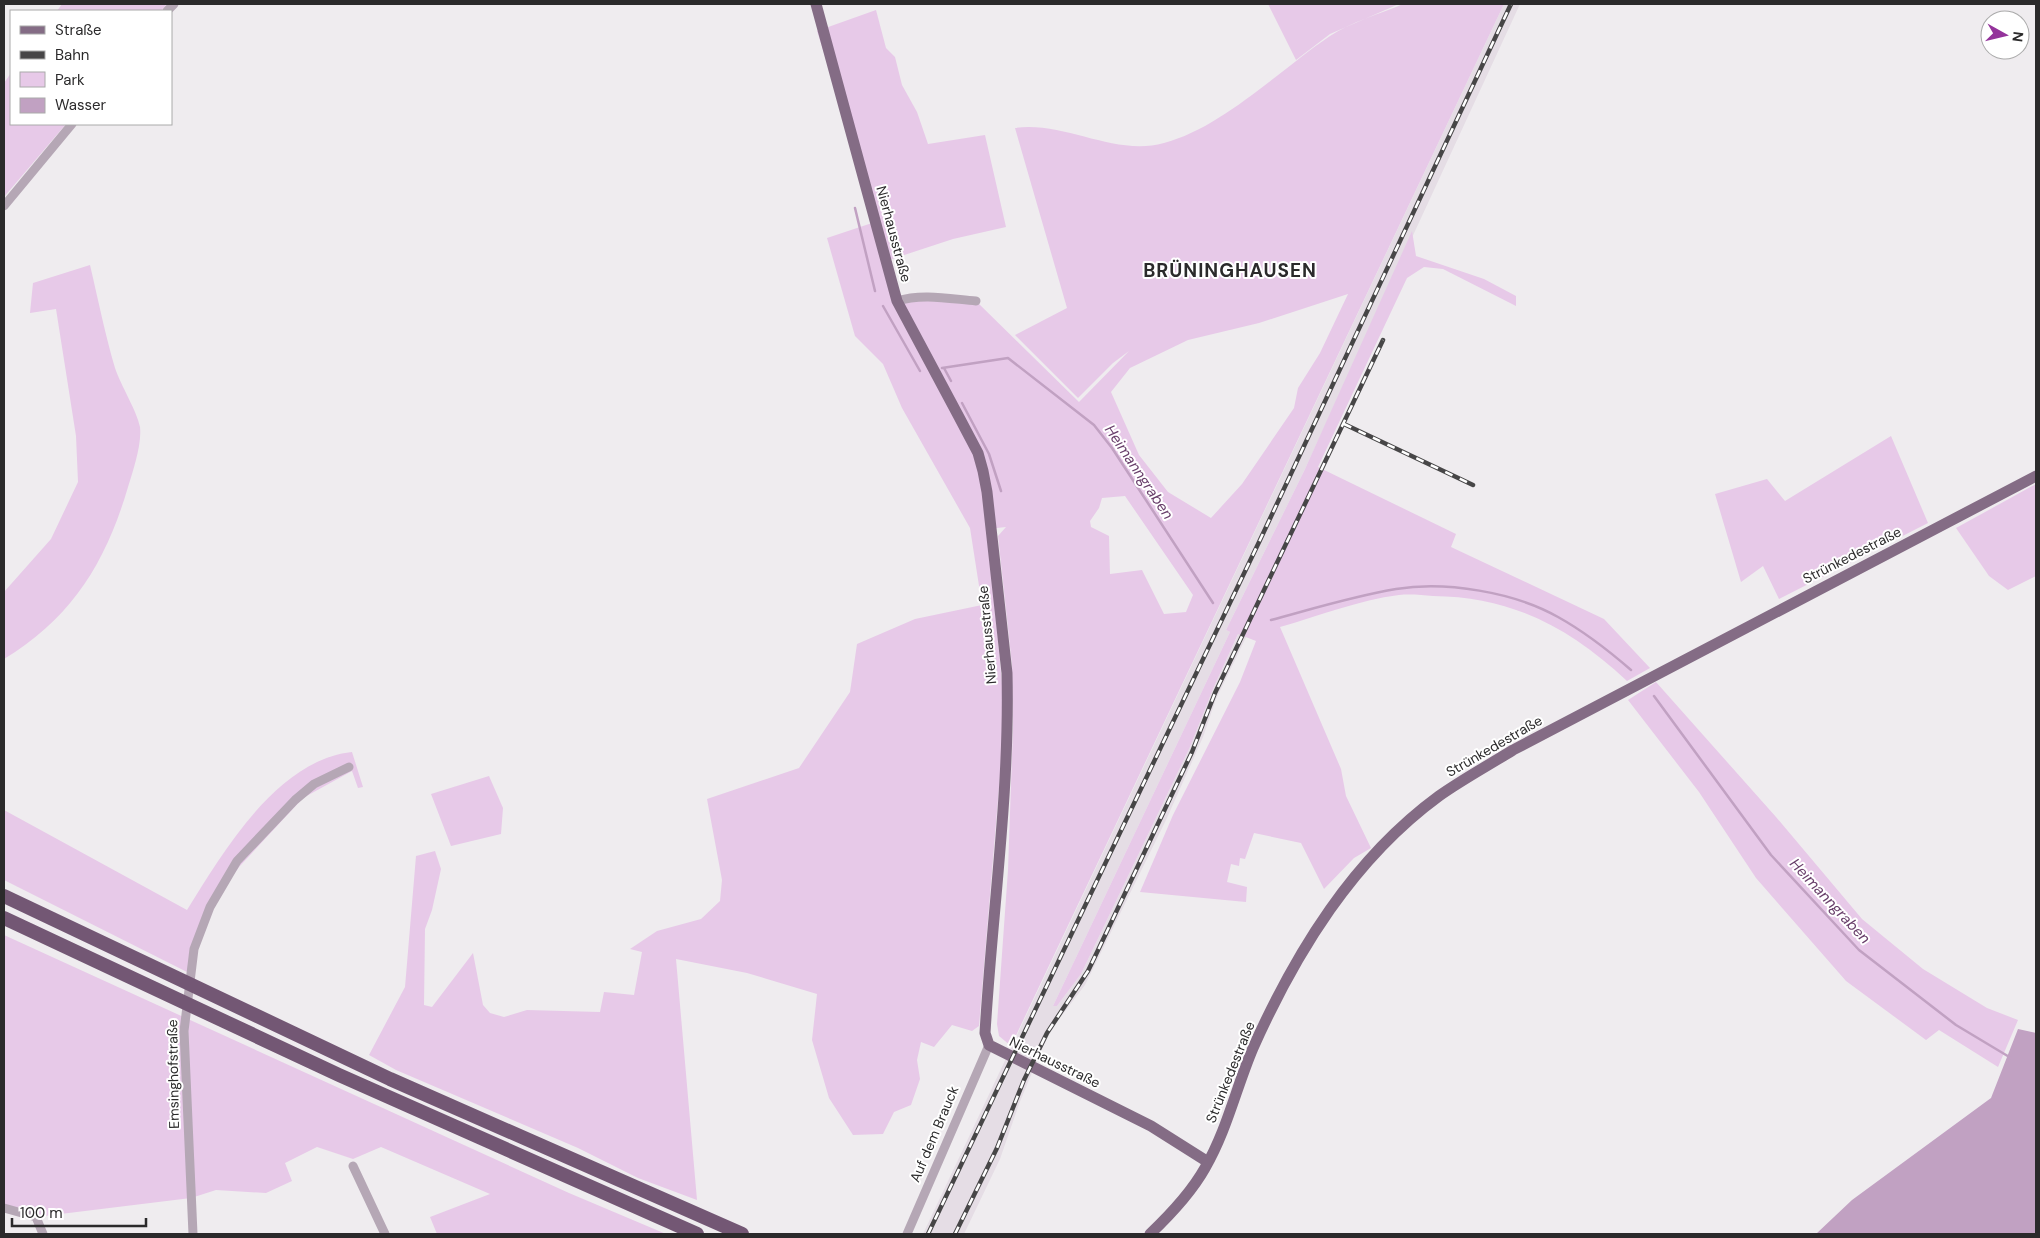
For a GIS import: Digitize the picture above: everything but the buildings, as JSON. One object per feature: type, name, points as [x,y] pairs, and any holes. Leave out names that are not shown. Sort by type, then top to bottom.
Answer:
[{"type":"highway","points":[[4,896],[241,1010],[458,1110],[742,1234]]},
{"type":"highway","points":[[4,918],[234,1027],[525,1160],[698,1234]]},
{"type":"main road","name":"Nierhausstraße","points":[[816,4],[897,301],[978,453],[987,492],[1007,673],[1004,782],[986,1026],[989,1045],[1151,1126],[1208,1162]]},
{"type":"main road","name":"Strünkedestraße","points":[[1150,1234],[1178,1205],[1208,1162],[1224,1129],[1253,1050],[1290,973],[1314,932],[1345,889],[1373,855],[1414,816],[1463,780],[1513,750],[2036,476]]},
{"type":"street","points":[[4,206],[71,125]]},
{"type":"street","points":[[897,301],[907,298],[927,297],[976,301]]},
{"type":"street","name":"Emsinghofstraße","points":[[193,1234],[184,1031],[194,949],[210,907],[237,862],[295,800],[314,784],[350,767]]},
{"type":"street","name":"Auf dem Brauck","points":[[907,1234],[989,1045]]},
{"type":"street","points":[[353,1166],[385,1234]]},
{"type":"street","points":[[4,1208],[36,1217],[44,1234]]},
{"type":"shaded area","points":[[1504,4],[1520,4],[1305,469],[1226,630],[1230,632],[1053,1006],[1057,1006],[1081,974],[1190,747],[1213,689],[1268,569],[1327,471],[1216,699],[1203,737],[1167,818],[1085,985],[1053,1027],[1041,1051],[1019,1104],[1000,1159],[964,1234],[923,1234]]},
{"type":"green space","points":[[62,4],[166,5],[162,10],[58,10]]},
{"type":"green space","points":[[1268,4],[1399,4],[1330,34],[1296,60]]},
{"type":"green space","points":[[1403,4],[1504,4],[1011,1046],[999,1036],[997,1024],[1008,870],[1013,727],[1012,665],[998,536],[1006,527],[988,529],[1003,695],[1002,752],[979,1026],[972,1031],[952,1025],[934,1047],[921,1042],[917,1060],[920,1079],[911,1105],[894,1112],[883,1134],[853,1135],[829,1098],[812,1040],[817,994],[747,973],[676,959],[697,1200],[638,1178],[578,1148],[396,1070],[369,1055],[405,987],[416,856],[435,851],[441,869],[432,910],[425,929],[424,1005],[432,1007],[473,953],[483,1005],[490,1013],[504,1017],[527,1010],[600,1012],[604,992],[634,995],[642,952],[630,949],[657,931],[701,919],[720,901],[722,880],[707,799],[799,768],[850,692],[857,644],[915,619],[982,605],[970,528],[902,408],[883,364],[855,336],[827,238],[875,222],[860,166],[817,31],[876,10],[886,48],[895,57],[902,85],[917,112],[928,144],[985,135],[1006,227],[953,239],[886,261],[897,301],[976,301],[1079,402],[1129,351],[1113,363],[1078,398],[1015,335],[1067,308],[1015,128],[1034,127],[1052,129],[1127,146],[1146,146],[1164,143],[1208,125],[1338,31]],"holes":[[[1348,294],[1320,353],[1298,388],[1294,408],[1242,484],[1211,518],[1168,492],[1139,455],[1111,392],[1130,368],[1188,340],[1259,323]],[[1125,496],[1193,595],[1186,612],[1164,614],[1142,570],[1110,574],[1109,536],[1091,527],[1090,521],[1099,508],[1102,498]]]},
{"type":"green space","points":[[10,74],[10,125],[65,125],[4,197],[4,83]]},
{"type":"green space","points":[[1412,231],[1416,256],[1484,279],[1516,296],[1516,306],[1443,269],[1424,267],[1407,278],[1318,467],[1456,534],[1451,547],[1604,619],[1650,668],[1627,681],[1584,646],[1562,631],[1539,619],[1515,609],[1489,602],[1462,598],[1412,595],[1384,597],[1354,604],[1280,627],[1341,769],[1346,796],[1371,848],[1354,858],[1324,889],[1301,843],[1254,833],[1245,859],[1240,858],[1239,866],[1231,864],[1227,882],[1247,887],[1246,902],[1140,892],[1173,815],[1240,682],[1256,641],[1238,634],[1213,689],[1190,747],[1081,974],[1057,1006],[1053,1006],[1230,632],[1226,630],[1305,469]]},
{"type":"green space","points":[[90,265],[115,368],[140,427],[137,457],[109,540],[83,586],[49,625],[28,643],[4,659],[4,592],[51,539],[78,482],[76,436],[56,309],[30,313],[33,283]]},
{"type":"green space","points":[[1891,436],[1928,523],[1779,599],[1763,566],[1741,582],[1715,494],[1767,479],[1785,501]]},
{"type":"green space","points":[[2036,484],[2036,576],[2008,590],[1989,576],[1956,528]]},
{"type":"green space","points":[[1656,682],[1776,817],[1862,919],[1923,969],[1987,1008],[2018,1020],[1998,1067],[1939,1030],[1926,1040],[1846,981],[1756,878],[1699,792],[1628,700]]},
{"type":"green space","points":[[352,752],[363,787],[358,788],[352,771],[303,798],[239,867],[207,911],[191,974],[4,880],[4,810],[187,910],[236,836],[255,812],[277,790],[300,772],[325,759]]},
{"type":"green space","points":[[489,776],[503,808],[501,834],[451,846],[431,794]]},
{"type":"green space","points":[[4,935],[569,1193],[666,1234],[437,1234],[430,1217],[490,1194],[381,1147],[353,1159],[317,1147],[285,1163],[292,1181],[266,1193],[216,1190],[191,1198],[36,1217],[4,1210]]},
{"type":"water","points":[[2018,1029],[2036,1033],[2036,1234],[1816,1234],[1852,1200],[1991,1098]]},
{"type":"waterway","name":"Heimanngraben","points":[[855,208],[875,291]]},
{"type":"waterway","name":"Heimanngraben","points":[[883,306],[920,371]]},
{"type":"waterway","name":"Heimanngraben","points":[[942,368],[1008,358],[1094,425],[1112,448],[1213,603]]},
{"type":"waterway","points":[[944,368],[951,381]]},
{"type":"waterway","points":[[962,403],[989,454],[1001,491]]},
{"type":"waterway","name":"Heimanngraben","points":[[1271,620],[1349,599],[1396,589],[1436,586],[1458,588],[1501,595],[1540,608],[1578,629],[1631,670]]},
{"type":"waterway","name":"Heimanngraben","points":[[1654,696],[1771,855],[1859,950],[1956,1025],[2011,1058]]},
{"type":"railway","points":[[928,1234],[1260,540],[1511,4]]},
{"type":"railway","points":[[955,1234],[997,1148],[1024,1080],[1047,1033],[1088,971],[1100,946],[1192,752],[1215,693],[1383,340]]},
{"type":"railway","points":[[1344,424],[1473,485]]},
{"type":"district","name":"BRÜNINGHAUSEN","points":[[1230,270]]}]
